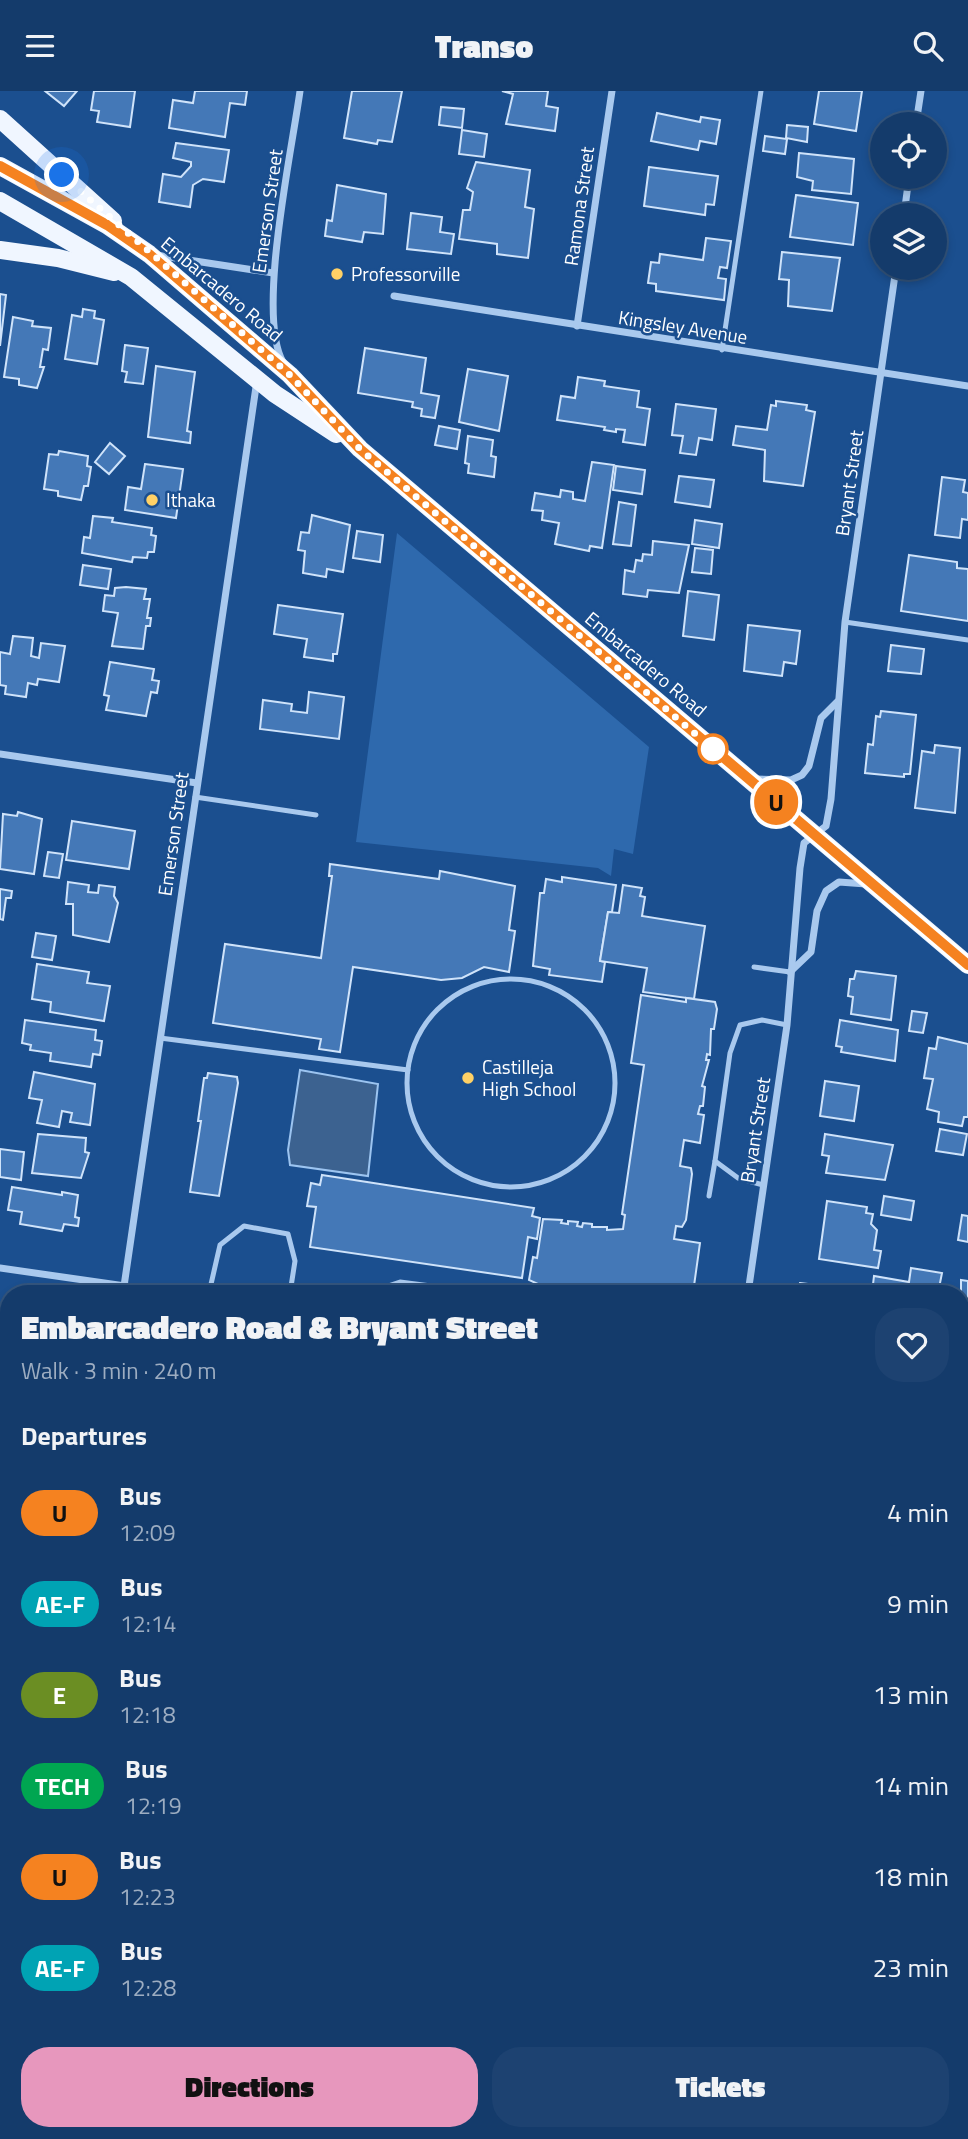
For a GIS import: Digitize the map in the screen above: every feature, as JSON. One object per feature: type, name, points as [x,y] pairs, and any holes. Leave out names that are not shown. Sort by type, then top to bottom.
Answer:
[{"type":"main road","points":[[0,119],[149,254]]},
{"type":"main road","name":"Embarcadero Road","points":[[0,166],[107,225],[149,254],[290,375],[360,449]]},
{"type":"main road","name":"Embarcadero Road","points":[[0,201],[131,277],[257,379],[360,449],[968,965]]},
{"type":"main road","points":[[0,250],[70,260],[131,277]]},
{"type":"street","name":"Emerson Street","points":[[290,375],[275,340],[273,273],[300,91]]},
{"type":"street","name":"Ramona Street","points":[[577,327],[612,91]]},
{"type":"street","points":[[918,112],[921,91]]},
{"type":"street","points":[[149,254],[273,273]]},
{"type":"street","name":"Bryant Street","points":[[749,1285],[787,1025],[789,972],[804,843],[826,826],[831,799],[845,622],[894,280]]},
{"type":"street","name":"Kingsley Avenue","points":[[394,296],[577,327],[968,386]]},
{"type":"street","name":"Emerson Street","points":[[125,1285],[257,379]]},
{"type":"street","name":"Bryant Street","points":[[748,779],[791,781],[802,775],[809,766],[821,718],[837,702]]},
{"type":"street","points":[[0,754],[197,783]]},
{"type":"street","points":[[789,972],[811,952],[817,911],[826,891],[839,882],[873,884]]},
{"type":"street","points":[[0,1268],[96,1285]]},
{"type":"lane","points":[[722,349],[761,91]]},
{"type":"lane","points":[[845,622],[968,640]]},
{"type":"lane","points":[[195,797],[316,815]]},
{"type":"lane","points":[[754,967],[789,972]]},
{"type":"lane","points":[[523,980],[562,993],[593,1020],[611,1056],[614,1097],[601,1135],[575,1166],[538,1184],[498,1187],[459,1174],[428,1147],[410,1111],[408,1070],[420,1031],[447,1001],[483,983],[523,980]]},
{"type":"lane","points":[[709,1195],[734,1036],[740,1025],[751,1020],[787,1025]]},
{"type":"lane","points":[[160,1038],[408,1070]]},
{"type":"lane","points":[[715,1161],[738,1178],[763,1185]]},
{"type":"lane","points":[[211,1285],[220,1245],[244,1226],[288,1234],[295,1261],[291,1285]]},
{"type":"lane","points":[[392,1285],[417,1285]]},
{"type":"shaded area","points":[[397,533],[649,747],[633,854],[614,849],[611,876],[598,868],[356,842]]},
{"type":"shaded area","points":[[300,1070],[378,1084],[368,1176],[290,1165],[288,1150]]},
{"type":"building","points":[[45,91],[77,91],[64,106]]},
{"type":"building","points":[[94,91],[135,91],[130,127],[97,122],[99,111],[91,110]]},
{"type":"building","points":[[195,91],[247,91],[245,105],[230,103],[225,137],[169,128],[173,100],[193,103]]},
{"type":"building","points":[[352,91],[402,91],[392,142],[378,140],[377,144],[344,138]]},
{"type":"building","points":[[502,91],[548,91],[546,106],[558,108],[555,131],[506,124],[513,94]]},
{"type":"building","points":[[819,91],[862,91],[856,131],[814,124]]},
{"type":"building","points":[[441,107],[464,109],[462,128],[439,125]]},
{"type":"building","points":[[657,113],[700,122],[701,117],[720,120],[716,144],[700,141],[698,150],[651,141]]},
{"type":"building","points":[[787,125],[808,127],[807,142],[786,138]]},
{"type":"building","points":[[462,130],[487,134],[484,157],[459,154]]},
{"type":"building","points":[[765,136],[787,139],[785,154],[763,151]]},
{"type":"building","points":[[176,143],[229,150],[224,182],[203,179],[193,185],[190,207],[159,202],[163,174],[181,177],[191,166],[191,162],[173,158]]},
{"type":"building","points":[[799,153],[854,159],[851,194],[812,190],[813,181],[797,177]]},
{"type":"building","points":[[476,162],[530,170],[525,207],[534,209],[528,258],[497,254],[497,244],[459,239],[463,210],[470,210],[473,192],[467,188]]},
{"type":"building","points":[[649,167],[718,176],[714,205],[706,204],[705,215],[644,206]]},
{"type":"building","points":[[337,185],[386,194],[383,234],[364,232],[362,242],[325,236],[327,220],[332,221]]},
{"type":"building","points":[[796,195],[858,203],[853,245],[790,237]]},
{"type":"building","points":[[411,213],[442,217],[440,232],[454,234],[451,254],[407,249]]},
{"type":"building","points":[[706,238],[731,241],[727,268],[720,267],[718,278],[726,279],[724,300],[656,291],[656,284],[648,283],[651,262],[659,263],[660,254],[703,260]]},
{"type":"building","points":[[782,252],[840,258],[832,311],[788,306],[789,280],[779,279]]},
{"type":"building","points":[[0,294],[6,295],[0,346]]},
{"type":"building","points":[[83,309],[95,311],[94,318],[104,320],[97,364],[65,359],[72,315],[82,317]]},
{"type":"building","points":[[13,317],[33,321],[32,326],[51,328],[48,350],[43,349],[40,367],[44,367],[37,388],[19,385],[19,379],[4,377]]},
{"type":"building","points":[[125,345],[148,348],[143,384],[125,382],[127,372],[122,371]]},
{"type":"building","points":[[365,348],[426,358],[421,393],[439,396],[435,418],[421,416],[422,409],[412,407],[413,402],[358,393]]},
{"type":"building","points":[[156,366],[195,372],[187,431],[191,432],[190,443],[148,437]]},
{"type":"building","points":[[468,369],[508,376],[499,431],[459,422]]},
{"type":"building","points":[[578,377],[605,381],[604,386],[639,391],[637,407],[650,409],[645,445],[623,442],[625,430],[616,429],[616,432],[604,430],[605,427],[557,420],[561,396],[575,398]]},
{"type":"building","points":[[776,401],[807,405],[806,410],[815,412],[803,486],[764,481],[765,450],[733,445],[736,426],[767,430],[771,405],[776,406]]},
{"type":"building","points":[[676,404],[716,409],[712,440],[699,438],[696,455],[680,453],[683,436],[672,435]]},
{"type":"building","points":[[439,426],[460,430],[457,449],[435,445]]},
{"type":"building","points":[[468,436],[493,440],[491,456],[496,457],[494,477],[468,473],[469,464],[465,463]]},
{"type":"building","points":[[110,443],[125,456],[109,474],[95,462]]},
{"type":"building","points":[[59,451],[88,456],[87,466],[91,467],[88,486],[84,486],[81,500],[58,496],[58,491],[44,489],[49,454],[58,455]]},
{"type":"building","points":[[592,462],[614,465],[602,548],[590,546],[589,551],[555,544],[559,523],[542,520],[543,511],[532,510],[535,493],[560,497],[561,490],[573,492],[573,499],[585,501]]},
{"type":"building","name":"Ithaka","points":[[145,464],[183,469],[176,518],[125,510],[128,487],[141,489]]},
{"type":"building","points":[[616,466],[645,470],[642,494],[613,490]]},
{"type":"building","points":[[679,476],[714,480],[710,507],[675,502]]},
{"type":"building","points":[[942,477],[965,480],[963,492],[968,493],[968,520],[962,519],[960,538],[935,535]]},
{"type":"building","points":[[619,502],[636,505],[631,546],[613,544]]},
{"type":"building","points":[[312,515],[350,525],[343,572],[327,569],[326,577],[303,573],[305,551],[298,550],[301,532],[309,533]]},
{"type":"building","points":[[93,516],[152,528],[151,535],[156,536],[154,552],[148,552],[147,558],[133,557],[132,562],[82,553],[84,537],[90,538]]},
{"type":"building","points":[[695,520],[722,524],[719,548],[692,544]]},
{"type":"building","points":[[357,531],[383,535],[380,562],[353,558]]},
{"type":"building","points":[[653,541],[689,545],[679,593],[648,590],[647,597],[623,594],[625,570],[634,572],[636,560],[642,561],[643,554],[652,555]]},
{"type":"building","points":[[695,548],[713,550],[711,574],[692,572]]},
{"type":"building","points":[[909,555],[957,562],[957,568],[968,569],[968,621],[901,611]]},
{"type":"building","points":[[83,565],[111,569],[108,589],[80,585]]},
{"type":"building","points":[[115,588],[146,589],[144,599],[150,599],[147,618],[151,618],[150,626],[146,626],[143,649],[112,646],[118,613],[103,611],[105,595],[114,596]]},
{"type":"building","points":[[688,591],[719,595],[714,640],[683,636]]},
{"type":"building","points":[[278,605],[343,614],[337,654],[333,654],[333,661],[304,657],[307,639],[274,634]]},
{"type":"building","points":[[748,625],[800,631],[796,664],[784,662],[782,676],[744,671]]},
{"type":"building","points":[[13,636],[33,638],[31,656],[39,658],[41,643],[65,646],[59,682],[38,679],[37,685],[28,683],[26,697],[5,694],[6,686],[0,685],[0,652],[10,654]]},
{"type":"building","points":[[891,645],[924,649],[921,674],[888,671]]},
{"type":"building","points":[[110,662],[154,669],[152,680],[159,681],[157,693],[151,692],[146,716],[106,710],[109,696],[104,695]]},
{"type":"building","points":[[309,692],[344,697],[339,739],[260,729],[263,700],[292,704],[291,711],[307,713]]},
{"type":"building","points":[[881,711],[916,715],[910,774],[904,774],[904,777],[865,773],[868,744],[873,745],[876,716],[880,717]]},
{"type":"building","points":[[935,745],[960,748],[955,813],[915,808],[922,751],[934,753]]},
{"type":"building","points":[[18,812],[42,819],[34,874],[0,869],[3,814],[17,816]]},
{"type":"building","points":[[72,821],[135,831],[129,869],[66,860]]},
{"type":"building","points":[[48,852],[63,854],[59,878],[44,876]]},
{"type":"building","points":[[330,864],[439,879],[440,871],[515,886],[509,930],[515,931],[509,972],[484,967],[462,978],[441,980],[353,967],[340,1052],[319,1049],[321,1039],[213,1023],[225,944],[321,958],[332,876],[329,876]]},
{"type":"building","points":[[562,877],[616,885],[612,912],[608,912],[600,961],[605,962],[602,982],[549,975],[550,969],[533,966],[540,893],[544,893],[546,879],[562,882]]},
{"type":"building","points":[[68,882],[89,885],[88,892],[98,893],[99,885],[115,887],[114,896],[118,903],[109,942],[73,935],[73,904],[66,904]]},
{"type":"building","points":[[623,885],[642,888],[640,896],[645,897],[642,916],[705,926],[694,999],[643,992],[647,968],[600,961],[608,912],[619,913]]},
{"type":"building","points":[[0,889],[12,891],[11,898],[6,898],[3,920],[0,919]]},
{"type":"building","points":[[36,933],[56,936],[52,960],[32,957]]},
{"type":"building","points":[[37,964],[89,972],[87,983],[110,986],[104,1021],[50,1012],[51,1002],[32,999]]},
{"type":"building","points":[[856,971],[896,976],[891,1020],[851,1014],[853,997],[848,996],[850,979],[854,979]]},
{"type":"building","points":[[641,995],[686,1002],[686,998],[715,1002],[717,1009],[714,1029],[711,1029],[710,1055],[707,1054],[706,1060],[709,1060],[702,1086],[705,1087],[703,1106],[700,1106],[698,1114],[704,1115],[700,1143],[684,1140],[680,1166],[691,1168],[692,1174],[686,1220],[682,1227],[676,1226],[674,1239],[700,1243],[694,1285],[540,1285],[529,1280],[533,1257],[537,1258],[543,1219],[562,1220],[561,1223],[568,1224],[568,1221],[578,1222],[577,1226],[582,1227],[583,1223],[592,1224],[592,1227],[607,1227],[607,1230],[623,1229],[625,1215],[622,1214],[644,1065],[631,1063]]},
{"type":"building","points":[[912,1011],[927,1013],[923,1033],[909,1031]]},
{"type":"building","points":[[25,1020],[96,1030],[95,1040],[102,1041],[100,1055],[93,1054],[91,1067],[50,1061],[51,1053],[30,1050],[31,1045],[22,1043]]},
{"type":"building","points":[[840,1020],[898,1030],[895,1061],[841,1052],[842,1047],[836,1046]]},
{"type":"building","points":[[938,1037],[968,1044],[968,1117],[964,1117],[962,1126],[938,1122],[939,1112],[927,1109],[933,1079],[924,1078],[929,1048],[936,1049]]},
{"type":"building","points":[[34,1072],[95,1084],[90,1125],[70,1122],[72,1113],[62,1111],[59,1127],[37,1123],[42,1100],[29,1098]]},
{"type":"building","points":[[208,1073],[237,1077],[238,1083],[219,1196],[190,1192],[201,1121],[198,1121],[204,1078],[207,1078]]},
{"type":"building","points":[[825,1081],[859,1086],[854,1121],[820,1116]]},
{"type":"building","points":[[940,1129],[967,1134],[963,1155],[936,1151]]},
{"type":"building","points":[[38,1134],[86,1138],[85,1152],[89,1153],[81,1178],[32,1173]]},
{"type":"building","points":[[825,1134],[893,1145],[885,1180],[826,1173],[829,1156],[822,1155]]},
{"type":"building","points":[[0,1149],[24,1152],[21,1180],[0,1177]]},
{"type":"building","points":[[322,1175],[534,1208],[532,1216],[540,1218],[537,1239],[528,1237],[522,1278],[310,1247],[316,1207],[307,1206],[311,1183],[320,1185]]},
{"type":"building","points":[[12,1187],[78,1195],[75,1217],[79,1218],[78,1226],[64,1224],[62,1231],[20,1224],[22,1212],[8,1210]]},
{"type":"building","points":[[884,1196],[914,1201],[911,1220],[881,1215]]},
{"type":"building","points":[[827,1201],[867,1207],[866,1213],[873,1214],[871,1224],[877,1230],[874,1250],[881,1251],[878,1268],[819,1259]]},
{"type":"building","points":[[962,1215],[968,1216],[968,1242],[958,1240]]},
{"type":"building","points":[[911,1268],[942,1273],[940,1285],[873,1285],[874,1276],[909,1282]]},
{"type":"building","points":[[961,1280],[968,1281],[968,1285],[961,1285]]},
{"type":"bus line","name":"U","points":[[0,166],[107,225],[149,254],[290,375],[360,449],[968,965]]},
{"type":"place","name":"Professorville","points":[[337,274]]},
{"type":"place","name":"Ithaka","points":[[152,500]]},
{"type":"place","name":"Castilleja High School","points":[[468,1078]]},
{"type":"route","points":[[62,175],[290,375],[360,449],[713,749]]}]
